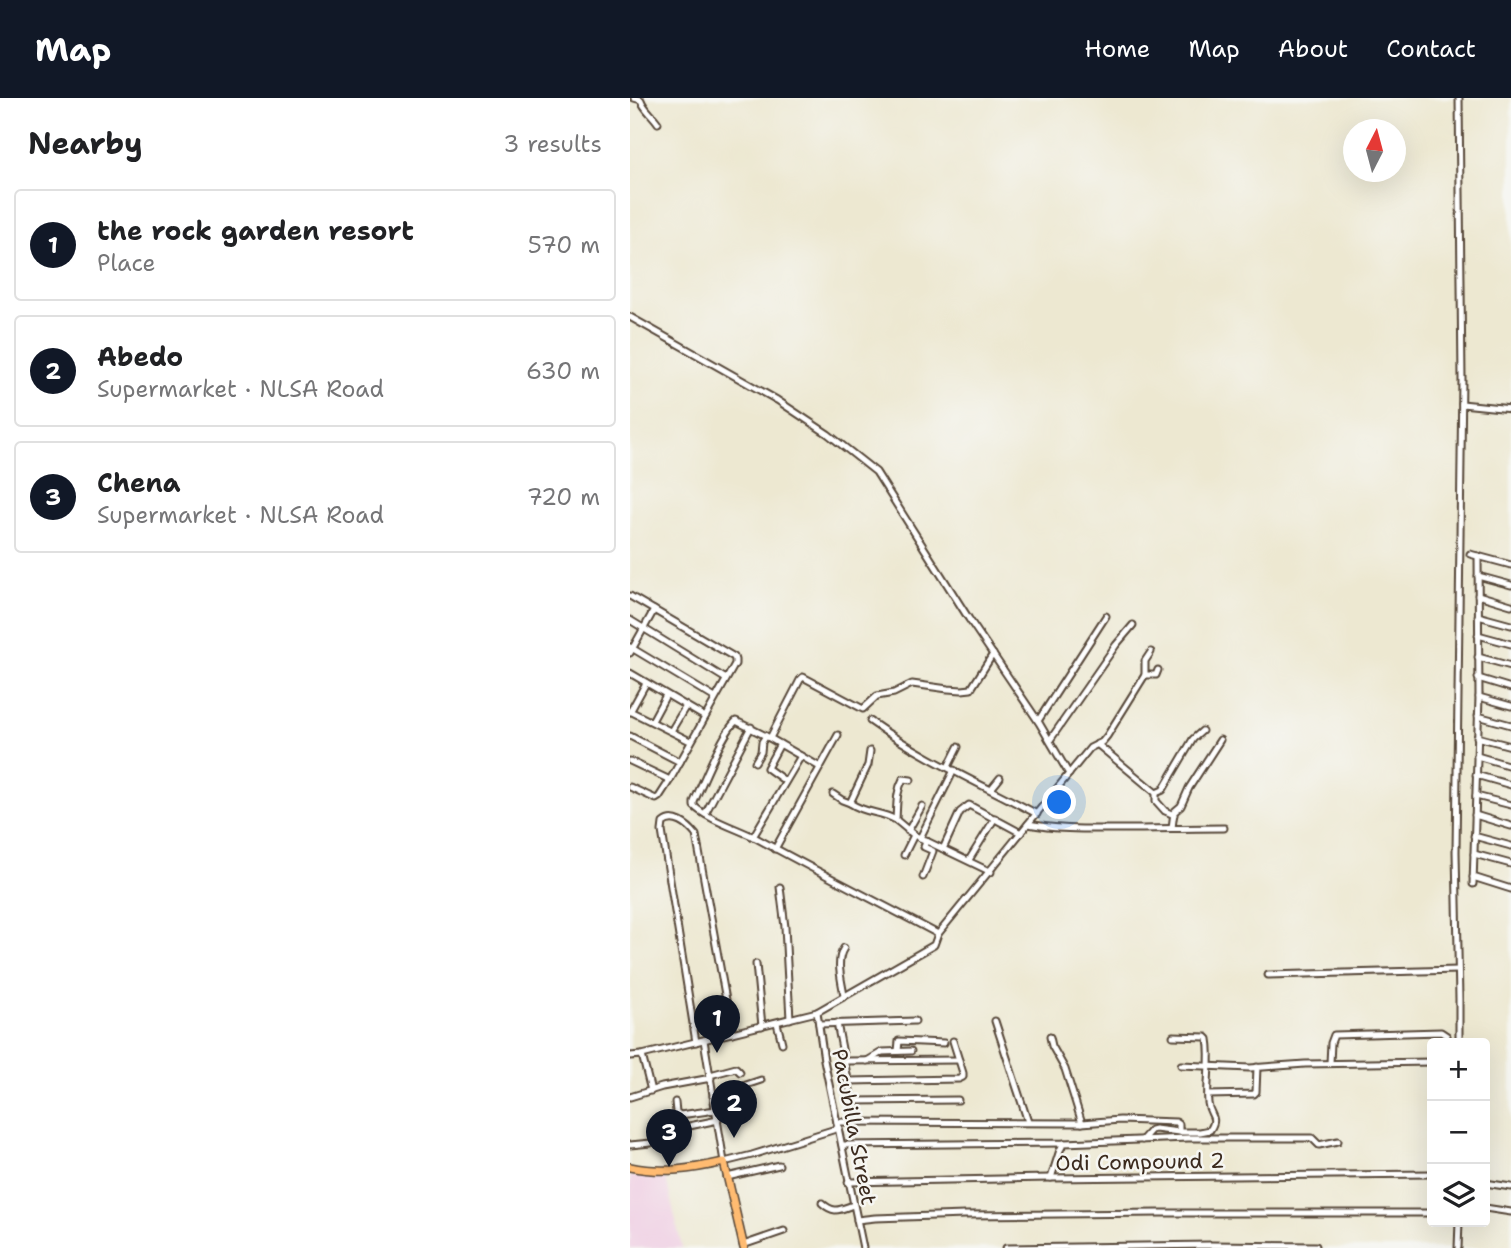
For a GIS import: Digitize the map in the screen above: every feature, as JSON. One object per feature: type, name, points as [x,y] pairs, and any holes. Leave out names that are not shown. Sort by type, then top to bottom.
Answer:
[{"type":"main road","points":[[630,1167],[680,1170],[724,1161],[744,1247]]},
{"type":"street","points":[[634,98],[641,100],[644,109],[658,122]]},
{"type":"street","points":[[1459,98],[1462,404],[1456,798],[1459,1038]]},
{"type":"street","points":[[630,317],[777,400],[828,434],[876,472],[969,619],[1038,721],[1069,774]]},
{"type":"street","points":[[1462,404],[1511,409]]},
{"type":"street","points":[[1470,554],[1511,565]]},
{"type":"street","points":[[1478,556],[1479,697],[1473,880],[1511,889]]},
{"type":"street","points":[[1478,576],[1511,585]]},
{"type":"street","points":[[630,596],[734,657],[736,662],[659,797],[656,799],[630,787]]},
{"type":"street","points":[[1478,596],[1511,605]]},
{"type":"street","points":[[654,610],[631,650],[715,698]]},
{"type":"street","points":[[1478,616],[1511,625]]},
{"type":"street","points":[[1038,721],[1106,617]]},
{"type":"street","points":[[630,621],[726,679]]},
{"type":"street","points":[[1050,740],[1133,625]]},
{"type":"street","points":[[1478,635],[1511,644]]},
{"type":"street","points":[[630,1056],[817,1012],[934,945],[939,934],[1090,748],[1107,736],[1145,675],[1145,661],[1151,652]]},
{"type":"street","points":[[755,762],[761,752],[762,742],[768,737],[803,677],[865,709],[877,696],[912,684],[947,690],[971,689],[993,654]]},
{"type":"street","points":[[1478,657],[1511,666]]},
{"type":"street","points":[[1145,675],[1156,675],[1158,670]]},
{"type":"street","points":[[630,673],[705,717]]},
{"type":"street","points":[[1478,678],[1511,688]]},
{"type":"street","points":[[646,683],[630,711],[691,741]]},
{"type":"street","points":[[652,721],[666,695]]},
{"type":"street","points":[[1479,697],[1511,706]]},
{"type":"street","points":[[671,731],[686,706]]},
{"type":"street","points":[[1478,716],[1511,725]]},
{"type":"street","points":[[870,721],[891,736],[1037,814]]},
{"type":"street","points":[[820,767],[751,727],[734,722],[694,806],[939,934]]},
{"type":"street","points":[[705,814],[751,727]]},
{"type":"street","points":[[1156,793],[1163,790],[1193,739],[1202,731]]},
{"type":"street","points":[[775,849],[838,735]]},
{"type":"street","points":[[630,736],[680,762]]},
{"type":"street","points":[[1477,737],[1511,746]]},
{"type":"street","points":[[1172,828],[1177,809],[1220,740]]},
{"type":"street","points":[[780,744],[766,768],[785,781]]},
{"type":"street","points":[[1097,744],[1156,793]]},
{"type":"street","points":[[904,855],[917,836],[951,769],[958,747]]},
{"type":"street","points":[[850,803],[864,776],[870,751]]},
{"type":"street","points":[[753,837],[801,756]]},
{"type":"street","points":[[1477,756],[1511,766]]},
{"type":"street","points":[[630,761],[670,780]]},
{"type":"street","points":[[1476,775],[1511,785]]},
{"type":"street","points":[[896,820],[901,781],[905,778],[911,780]]},
{"type":"street","points":[[991,789],[1000,778]]},
{"type":"street","points":[[705,779],[720,786]]},
{"type":"street","points":[[833,793],[866,812],[879,813],[896,820],[917,836],[990,872]]},
{"type":"street","points":[[1156,793],[1156,801],[1165,811],[1174,815]]},
{"type":"street","points":[[1476,796],[1511,806]]},
{"type":"street","points":[[922,806],[917,836],[923,847],[933,852],[923,877]]},
{"type":"street","points":[[943,849],[965,806],[971,806],[1021,833]]},
{"type":"street","points":[[1475,816],[1511,826]]},
{"type":"street","points":[[969,860],[995,818]]},
{"type":"street","points":[[696,1042],[662,831],[663,823],[667,820],[685,825],[696,835],[732,1032]]},
{"type":"street","points":[[1028,824],[1053,829],[1224,828]]},
{"type":"street","points":[[1474,836],[1511,846]]},
{"type":"street","points":[[1474,854],[1511,864]]},
{"type":"street","points":[[780,887],[790,1019]]},
{"type":"street","points":[[844,948],[839,960],[844,996]]},
{"type":"street","points":[[755,964],[762,1026]]},
{"type":"street","points":[[1268,975],[1458,970]]},
{"type":"street","name":"Pacubilla Street","points":[[817,1012],[824,1060],[863,1248]]},
{"type":"street","points":[[819,1024],[915,1021]]},
{"type":"street","points":[[995,1021],[1028,1122]]},
{"type":"street","points":[[777,1023],[782,1042]]},
{"type":"street","points":[[837,1023],[856,1121]]},
{"type":"street","points":[[1330,1063],[1334,1035],[1441,1032],[1447,1038]]},
{"type":"street","points":[[1142,1140],[1151,1130],[1207,1131],[1212,1127],[1214,1118],[1208,1107],[1208,1039],[1172,1036]]},
{"type":"street","points":[[1050,1037],[1065,1069],[1082,1123]]},
{"type":"street","points":[[704,1040],[724,1161],[752,1155],[856,1121],[1082,1123],[1120,1120],[1179,1124],[1176,1132],[1166,1139]]},
{"type":"street","points":[[898,1051],[899,1041],[944,1043]]},
{"type":"street","points":[[849,1081],[960,1079],[963,1073],[953,1041]]},
{"type":"street","points":[[867,1061],[882,1052],[911,1051]]},
{"type":"street","points":[[642,1055],[651,1091]]},
{"type":"street","points":[[844,1061],[959,1060]]},
{"type":"street","points":[[1181,1065],[1257,1067],[1427,1062]]},
{"type":"street","points":[[1208,1095],[1254,1094],[1257,1067]]},
{"type":"street","points":[[630,1097],[736,1068],[740,1072]]},
{"type":"street","points":[[713,1096],[761,1080]]},
{"type":"street","points":[[852,1101],[958,1100]]},
{"type":"street","points":[[675,1102],[676,1112],[680,1115],[716,1111],[740,1104]]},
{"type":"street","points":[[668,1123],[676,1129],[718,1120]]},
{"type":"street","points":[[842,1145],[1311,1138],[1319,1144],[1338,1142]]},
{"type":"street","points":[[630,1145],[651,1143]]},
{"type":"street","points":[[1051,1178],[1064,1143]]},
{"type":"street","points":[[727,1177],[779,1165]]},
{"type":"street","name":"Odi Compound 2","points":[[848,1182],[1427,1174]]},
{"type":"street","points":[[1490,1184],[1511,1187]]},
{"type":"street","points":[[822,1203],[832,1210],[853,1205]]},
{"type":"street","points":[[1490,1209],[1511,1212]]},
{"type":"street","points":[[857,1220],[965,1215],[1427,1213]]},
{"type":"street","points":[[1458,1248],[1459,1227]]},
{"type":"street","points":[[744,1247],[784,1231]]},
{"type":"street","points":[[1006,1248],[1316,1246]]},
{"type":"shaded area","points":[[630,1176],[666,1178],[682,1248],[630,1248]]},
{"type":"place","name":"the rock garden resort","points":[[717,1053]]},
{"type":"place","name":"Abedo","points":[[734,1138]]},
{"type":"place","name":"Chena","points":[[669,1167]]}]
